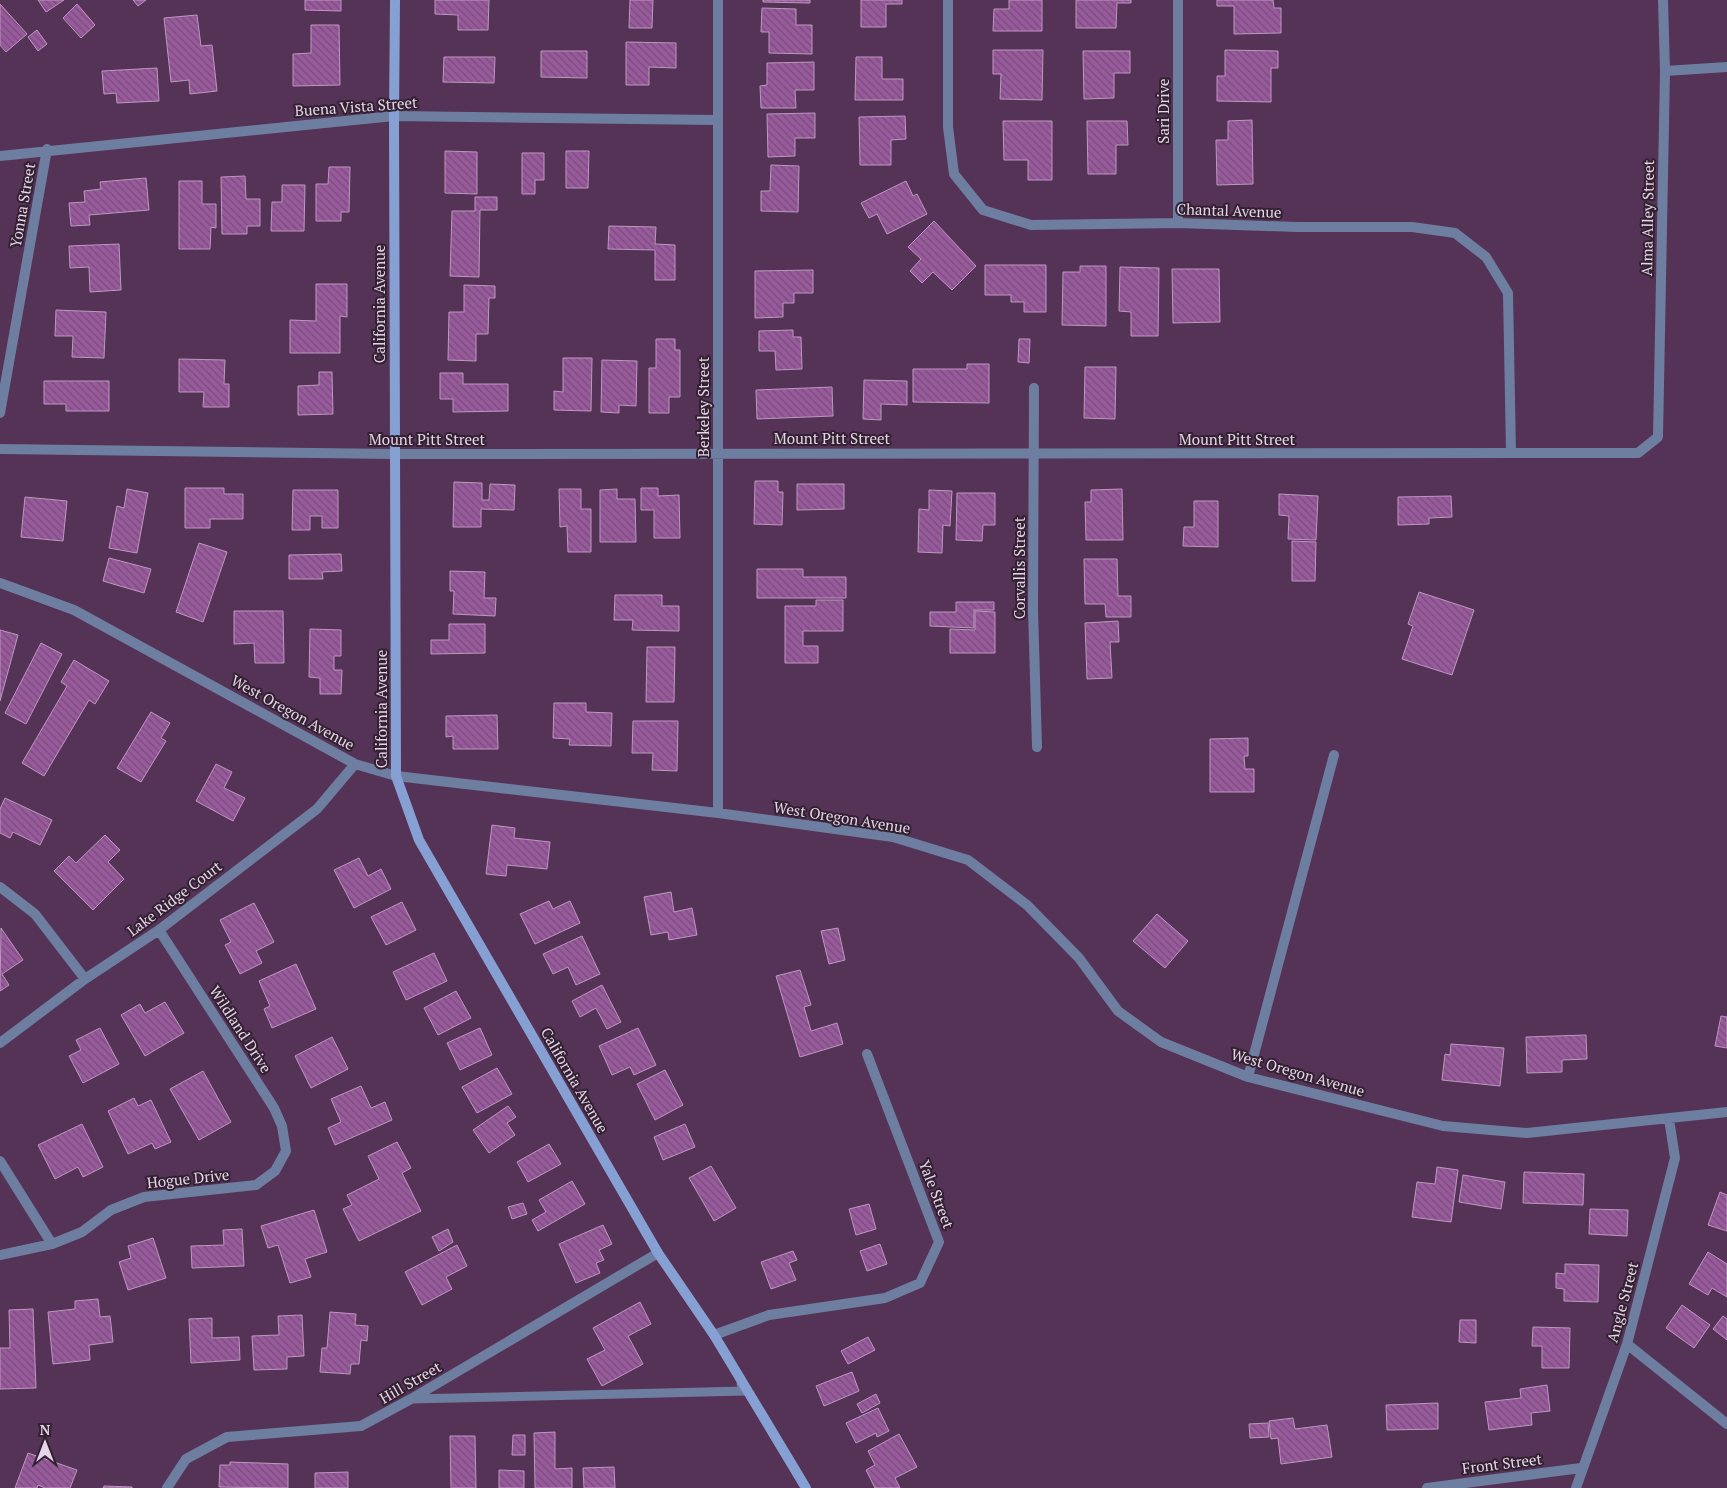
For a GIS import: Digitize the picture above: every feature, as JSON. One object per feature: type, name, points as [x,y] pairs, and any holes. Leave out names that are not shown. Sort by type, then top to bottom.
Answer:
[{"type":"street","name":"California Avenue","points":[[395,0],[394,454],[396,776],[419,840],[658,1254],[714,1335],[806,1488]]},
{"type":"street","name":"Berkeley Street","points":[[718,0],[716,120],[718,813]]},
{"type":"street","name":"Chantal Avenue","points":[[948,0],[948,128],[954,174],[983,210],[1031,225],[1178,223],[1297,228],[1412,228],[1455,233],[1486,257],[1508,293],[1511,453]]},
{"type":"street","name":"Sari Drive","points":[[1178,0],[1178,223]]},
{"type":"street","name":"Alma Alley Street","points":[[1658,437],[1665,71],[1663,0]]},
{"type":"street","points":[[1665,71],[1727,67]]},
{"type":"street","name":"Buena Vista Street","points":[[0,156],[47,149],[394,116],[716,120]]},
{"type":"street","name":"Yonna Street","points":[[0,413],[47,149]]},
{"type":"street","name":"Corvallis Street","points":[[1034,388],[1037,747]]},
{"type":"street","name":"Mount Pitt Street","points":[[0,449],[394,454],[718,452],[1034,455],[1638,453],[1658,437]]},
{"type":"street","name":"West Oregon Avenue","points":[[0,583],[74,610],[355,764],[396,776],[718,813],[893,837],[968,860],[1027,905],[1073,951],[1118,1011],[1160,1042],[1248,1077],[1443,1126],[1527,1133],[1727,1112]]},
{"type":"street","points":[[1248,1077],[1334,755]]},
{"type":"street","name":"Lake Ridge Court","points":[[0,1043],[85,979],[159,930],[317,809],[355,764]]},
{"type":"street","points":[[0,888],[35,914],[85,979]]},
{"type":"street","name":"Wildland Drive","points":[[159,930],[274,1108],[282,1126],[286,1150]]},
{"type":"street","name":"Yale Street","points":[[714,1335],[770,1315],[885,1298],[920,1283],[939,1242],[867,1054]]},
{"type":"street","name":"Angle Street","points":[[1576,1488],[1581,1468],[1627,1344],[1676,1158],[1669,1119]]},
{"type":"street","name":"Hogue Drive","points":[[0,1255],[52,1244],[82,1232],[111,1210],[144,1197],[256,1185],[275,1171],[286,1150]]},
{"type":"street","points":[[0,1161],[52,1244]]},
{"type":"street","name":"Hill Street","points":[[168,1488],[186,1459],[226,1438],[361,1426],[412,1399],[658,1254]]},
{"type":"street","points":[[1627,1344],[1727,1424]]},
{"type":"street","name":"Front Street","points":[[1427,1488],[1581,1468]]},
{"type":"lane","points":[[412,1399],[745,1392],[714,1335]]},
{"type":"building","points":[[38,0],[64,0],[46,12]]},
{"type":"building","points":[[133,0],[146,0],[138,6]]},
{"type":"building","points":[[305,0],[341,0],[341,11],[305,10]]},
{"type":"building","points":[[435,0],[489,0],[488,30],[458,30],[458,15],[435,14]]},
{"type":"building","points":[[630,0],[653,0],[652,28],[629,28]]},
{"type":"building","points":[[763,0],[810,0],[810,3],[763,2]]},
{"type":"building","points":[[861,0],[902,0],[902,4],[886,4],[886,27],[861,27]]},
{"type":"building","points":[[1009,0],[1042,0],[1042,31],[993,31],[994,9],[1009,9]]},
{"type":"building","points":[[1076,0],[1131,0],[1131,3],[1117,3],[1116,28],[1076,28]]},
{"type":"building","points":[[1217,0],[1273,0],[1274,8],[1281,8],[1281,33],[1234,34],[1234,6],[1217,6]]},
{"type":"building","points":[[0,4],[27,34],[6,52],[0,45]]},
{"type":"building","points":[[77,4],[95,25],[81,38],[63,18]]},
{"type":"building","points":[[762,8],[796,9],[796,25],[812,25],[812,54],[769,53],[769,32],[761,32]]},
{"type":"building","points":[[197,15],[201,46],[212,45],[217,91],[190,94],[189,80],[171,82],[164,18]]},
{"type":"building","points":[[311,25],[339,25],[340,85],[293,86],[293,54],[311,53]]},
{"type":"building","points":[[37,30],[47,44],[38,51],[28,37]]},
{"type":"building","points":[[626,42],[676,43],[676,68],[649,67],[649,85],[626,85]]},
{"type":"building","points":[[993,50],[1043,50],[1042,100],[1000,99],[1001,74],[993,74]]},
{"type":"building","points":[[1225,50],[1278,51],[1278,68],[1271,68],[1271,102],[1217,101],[1217,76],[1225,76]]},
{"type":"building","points":[[541,51],[587,51],[587,78],[541,77]]},
{"type":"building","points":[[1083,51],[1130,51],[1130,73],[1114,73],[1114,98],[1084,99]]},
{"type":"building","points":[[444,57],[495,57],[494,83],[443,82]]},
{"type":"building","points":[[856,57],[882,57],[882,79],[903,79],[903,100],[855,100]]},
{"type":"building","points":[[814,62],[814,90],[795,90],[796,108],[761,108],[760,86],[767,85],[767,63]]},
{"type":"building","points":[[157,68],[159,101],[117,103],[116,93],[104,94],[102,71]]},
{"type":"building","points":[[815,113],[815,138],[795,138],[795,156],[768,157],[767,114]]},
{"type":"building","points":[[905,116],[906,139],[891,140],[891,165],[860,165],[859,117]]},
{"type":"building","points":[[1252,120],[1253,184],[1217,185],[1216,140],[1228,140],[1228,121]]},
{"type":"building","points":[[1003,121],[1052,121],[1052,180],[1028,180],[1028,160],[1004,160]]},
{"type":"building","points":[[1087,121],[1127,121],[1128,145],[1116,145],[1116,174],[1088,174]]},
{"type":"building","points":[[445,151],[477,152],[477,194],[445,193]]},
{"type":"building","points":[[566,151],[589,151],[588,188],[566,188]]},
{"type":"building","points":[[522,153],[544,153],[544,180],[535,180],[535,194],[522,194]]},
{"type":"building","points":[[771,165],[799,166],[798,212],[761,211],[761,191],[770,191]]},
{"type":"building","points":[[329,167],[350,167],[349,212],[341,212],[341,221],[316,221],[316,184],[328,184]]},
{"type":"building","points":[[245,176],[246,199],[260,199],[260,226],[247,226],[247,234],[222,234],[221,177]]},
{"type":"building","points":[[146,178],[149,210],[89,215],[90,225],[71,226],[69,203],[85,202],[84,191],[101,189],[100,182]]},
{"type":"building","points":[[179,181],[202,181],[202,204],[216,204],[216,228],[211,227],[210,249],[179,249]]},
{"type":"building","points":[[906,181],[913,196],[917,194],[927,214],[887,234],[877,214],[869,218],[861,203]]},
{"type":"building","points":[[282,185],[305,185],[304,231],[271,231],[272,202],[282,202]]},
{"type":"building","points":[[475,197],[497,197],[497,210],[480,210],[479,277],[450,276],[452,211],[475,211]]},
{"type":"building","points":[[934,221],[976,266],[952,290],[933,272],[922,283],[910,271],[921,259],[908,247]]},
{"type":"building","points":[[609,226],[656,227],[655,244],[675,245],[675,280],[655,280],[655,250],[608,249]]},
{"type":"building","points":[[119,244],[121,290],[90,292],[89,267],[70,268],[69,246]]},
{"type":"building","points":[[985,265],[1046,265],[1046,312],[1024,312],[1024,302],[1011,302],[1011,295],[985,295]]},
{"type":"building","points":[[1080,266],[1106,266],[1106,326],[1062,325],[1063,272],[1080,272]]},
{"type":"building","points":[[1120,267],[1159,268],[1158,336],[1131,336],[1131,312],[1119,311]]},
{"type":"building","points":[[1172,269],[1219,269],[1220,322],[1173,323]]},
{"type":"building","points":[[813,270],[813,293],[794,293],[794,303],[783,303],[783,317],[755,318],[755,271]]},
{"type":"building","points":[[316,284],[347,284],[347,317],[340,316],[340,353],[290,353],[290,320],[316,321]]},
{"type":"building","points":[[464,285],[495,286],[495,298],[489,298],[488,334],[476,334],[476,361],[448,360],[449,312],[464,312]]},
{"type":"building","points":[[56,310],[106,312],[104,358],[72,357],[73,336],[55,336]]},
{"type":"building","points":[[793,330],[793,337],[801,337],[802,369],[776,370],[775,351],[759,351],[759,331]]},
{"type":"building","points":[[656,339],[675,339],[675,350],[680,350],[680,397],[669,397],[669,413],[649,413],[649,368],[656,368]]},
{"type":"building","points":[[1019,339],[1030,339],[1029,363],[1018,362]]},
{"type":"building","points":[[563,358],[592,358],[591,411],[554,410],[554,391],[563,392]]},
{"type":"building","points":[[179,359],[225,360],[224,384],[229,384],[229,407],[203,407],[204,392],[179,392]]},
{"type":"building","points":[[602,360],[637,361],[636,406],[619,405],[619,413],[601,412]]},
{"type":"building","points":[[967,364],[989,364],[989,403],[913,402],[913,369],[967,369]]},
{"type":"building","points":[[1085,367],[1116,367],[1115,419],[1084,418]]},
{"type":"building","points":[[319,372],[332,372],[333,414],[298,415],[298,386],[319,385]]},
{"type":"building","points":[[440,373],[463,373],[463,384],[508,384],[508,411],[453,412],[453,399],[440,399]]},
{"type":"building","points":[[864,380],[907,381],[907,405],[881,404],[881,420],[863,419]]},
{"type":"building","points":[[44,381],[109,381],[109,411],[66,411],[66,404],[44,404]]},
{"type":"building","points":[[832,387],[833,416],[757,419],[756,390]]},
{"type":"building","points":[[755,481],[778,481],[778,492],[783,492],[782,525],[754,524]]},
{"type":"building","points":[[454,482],[482,483],[482,500],[489,500],[490,484],[515,485],[514,510],[481,509],[481,527],[453,527]]},
{"type":"building","points":[[797,484],[844,484],[844,509],[797,510]]},
{"type":"building","points":[[185,488],[224,488],[224,494],[243,494],[243,519],[210,519],[210,528],[185,528]]},
{"type":"building","points":[[641,488],[658,488],[658,496],[679,495],[680,538],[654,538],[654,510],[641,510]]},
{"type":"building","points":[[127,489],[148,493],[137,553],[109,548],[117,506],[124,508]]},
{"type":"building","points":[[559,489],[581,489],[581,509],[591,509],[591,552],[568,552],[567,526],[560,527]]},
{"type":"building","points":[[617,489],[617,499],[635,499],[636,542],[600,542],[600,490]]},
{"type":"building","points":[[1122,489],[1123,540],[1086,540],[1085,502],[1091,502],[1091,490]]},
{"type":"building","points":[[293,490],[338,490],[338,528],[322,528],[322,516],[310,516],[310,530],[292,530]]},
{"type":"building","points":[[929,490],[952,491],[950,526],[943,525],[942,553],[918,552],[919,509],[929,510]]},
{"type":"building","points":[[957,493],[995,493],[995,525],[983,525],[982,541],[956,540]]},
{"type":"building","points":[[1279,494],[1318,496],[1316,540],[1288,539],[1289,516],[1279,515]]},
{"type":"building","points":[[1451,496],[1452,517],[1429,518],[1429,524],[1398,525],[1398,497]]},
{"type":"building","points":[[25,497],[67,501],[63,541],[21,537]]},
{"type":"building","points":[[1194,501],[1218,501],[1218,547],[1183,546],[1184,527],[1194,527]]},
{"type":"building","points":[[1292,541],[1316,542],[1315,581],[1292,581]]},
{"type":"building","points":[[199,543],[227,552],[203,622],[176,612]]},
{"type":"building","points":[[341,554],[342,571],[322,572],[323,579],[289,579],[289,555]]},
{"type":"building","points":[[109,558],[151,569],[144,593],[103,581]]},
{"type":"building","points":[[1084,559],[1117,559],[1118,596],[1131,596],[1131,617],[1106,617],[1105,604],[1085,604]]},
{"type":"building","points":[[757,569],[803,569],[803,577],[846,577],[846,598],[757,598]]},
{"type":"building","points":[[450,571],[485,572],[484,598],[496,598],[495,616],[453,614],[454,591],[450,591]]},
{"type":"building","points":[[1419,592],[1474,610],[1452,675],[1402,659],[1413,626],[1408,624]]},
{"type":"building","points":[[615,595],[662,595],[662,606],[679,606],[679,631],[632,630],[633,620],[614,620]]},
{"type":"building","points":[[816,600],[843,600],[843,631],[803,631],[803,646],[818,646],[818,663],[785,663],[785,606],[816,606]]},
{"type":"building","points":[[956,602],[994,602],[994,610],[974,610],[974,628],[930,626],[930,612],[956,612]]},
{"type":"building","points":[[234,611],[283,611],[284,663],[255,663],[254,643],[234,644]]},
{"type":"building","points":[[975,611],[995,612],[995,653],[950,653],[950,629],[975,630]]},
{"type":"building","points":[[1118,621],[1119,642],[1110,642],[1112,678],[1087,679],[1085,623]]},
{"type":"building","points":[[449,624],[485,624],[485,653],[431,654],[431,640],[449,640]]},
{"type":"building","points":[[310,629],[341,630],[341,656],[334,656],[334,670],[342,670],[341,694],[320,694],[320,678],[309,677]]},
{"type":"building","points":[[0,630],[18,635],[0,701]]},
{"type":"building","points":[[41,643],[62,654],[26,724],[5,713]]},
{"type":"building","points":[[647,647],[675,647],[674,702],[646,702]]},
{"type":"building","points":[[74,660],[109,681],[95,704],[89,700],[44,776],[22,763],[67,686],[61,682]]},
{"type":"building","points":[[554,703],[586,703],[586,712],[612,713],[611,746],[569,745],[570,739],[553,738]]},
{"type":"building","points":[[151,712],[170,723],[161,738],[166,741],[141,782],[117,768]]},
{"type":"building","points":[[497,715],[498,749],[453,749],[453,736],[446,737],[446,716]]},
{"type":"building","points":[[633,721],[678,721],[677,771],[652,770],[653,753],[632,753]]},
{"type":"building","points":[[1248,738],[1248,756],[1244,756],[1245,769],[1254,769],[1254,792],[1210,792],[1210,739]]},
{"type":"building","points":[[216,764],[232,772],[224,788],[245,798],[233,821],[196,801]]},
{"type":"building","points":[[5,798],[52,820],[40,845],[13,832],[10,838],[0,833],[0,809]]},
{"type":"building","points":[[492,825],[515,828],[514,838],[550,842],[547,869],[507,865],[506,876],[486,874]]},
{"type":"building","points":[[105,835],[120,850],[108,862],[124,879],[93,910],[54,871],[69,856],[76,863]]},
{"type":"building","points":[[359,858],[368,876],[381,869],[391,889],[354,908],[334,870]]},
{"type":"building","points":[[671,892],[674,912],[692,908],[697,935],[669,940],[668,932],[651,935],[644,897]]},
{"type":"building","points":[[549,901],[553,909],[570,901],[580,923],[535,944],[520,914]]},
{"type":"building","points":[[402,902],[416,930],[386,945],[371,917]]},
{"type":"building","points":[[254,903],[274,942],[256,951],[262,963],[240,974],[225,945],[231,942],[220,920]]},
{"type":"building","points":[[1157,914],[1188,941],[1165,968],[1133,941]]},
{"type":"building","points":[[1,928],[23,960],[2,974],[9,985],[0,991]]},
{"type":"building","points":[[838,928],[845,960],[829,964],[821,931]]},
{"type":"building","points":[[582,936],[600,974],[576,985],[568,967],[553,974],[543,954]]},
{"type":"building","points":[[434,953],[447,981],[406,1000],[393,972]]},
{"type":"building","points":[[296,964],[316,1009],[272,1028],[264,1009],[270,1006],[259,981]]},
{"type":"building","points":[[800,970],[811,1005],[804,1007],[811,1031],[837,1023],[843,1044],[800,1057],[776,976]]},
{"type":"building","points":[[602,985],[621,1022],[607,1029],[596,1008],[580,1017],[572,1001]]},
{"type":"building","points":[[456,991],[471,1018],[438,1035],[424,1008]]},
{"type":"building","points":[[165,1002],[184,1033],[145,1056],[121,1015],[140,1004],[145,1013]]},
{"type":"building","points":[[1721,1016],[1727,1017],[1727,1048],[1715,1046]]},
{"type":"building","points":[[100,1028],[119,1064],[83,1083],[69,1056],[81,1050],[76,1040]]},
{"type":"building","points":[[480,1028],[492,1055],[460,1070],[447,1043]]},
{"type":"building","points":[[638,1028],[656,1065],[634,1075],[630,1067],[612,1075],[599,1046]]},
{"type":"building","points":[[1586,1035],[1587,1059],[1562,1060],[1562,1072],[1527,1073],[1526,1037]]},
{"type":"building","points":[[332,1037],[348,1069],[311,1088],[295,1056]]},
{"type":"building","points":[[1451,1044],[1504,1048],[1500,1086],[1442,1080],[1445,1054],[1450,1055]]},
{"type":"building","points":[[497,1068],[512,1094],[477,1113],[462,1087]]},
{"type":"building","points":[[665,1070],[683,1105],[655,1120],[637,1084]]},
{"type":"building","points":[[203,1071],[231,1122],[199,1140],[170,1089]]},
{"type":"building","points":[[361,1086],[371,1108],[385,1102],[392,1120],[335,1145],[328,1128],[341,1122],[331,1099]]},
{"type":"building","points":[[134,1098],[138,1106],[151,1100],[171,1142],[155,1149],[152,1143],[128,1154],[108,1111]]},
{"type":"building","points":[[508,1106],[516,1117],[507,1123],[515,1135],[489,1153],[473,1130]]},
{"type":"building","points":[[82,1124],[103,1167],[83,1177],[78,1167],[55,1179],[38,1145]]},
{"type":"building","points":[[685,1124],[695,1147],[663,1160],[654,1137]]},
{"type":"building","points":[[397,1142],[411,1168],[402,1173],[421,1211],[359,1241],[343,1209],[352,1205],[347,1195],[379,1179],[368,1156]]},
{"type":"building","points":[[549,1144],[561,1164],[528,1182],[517,1162]]},
{"type":"building","points":[[711,1166],[736,1208],[714,1221],[689,1178]]},
{"type":"building","points":[[1437,1167],[1458,1170],[1451,1222],[1412,1217],[1417,1182],[1435,1184]]},
{"type":"building","points":[[1524,1172],[1584,1174],[1583,1205],[1523,1203]]},
{"type":"building","points":[[1463,1175],[1505,1182],[1501,1209],[1459,1202]]},
{"type":"building","points":[[572,1181],[585,1204],[538,1231],[532,1220],[546,1212],[539,1200]]},
{"type":"building","points":[[1720,1192],[1727,1195],[1727,1231],[1708,1225]]},
{"type":"building","points":[[523,1203],[527,1214],[512,1219],[508,1207]]},
{"type":"building","points":[[869,1204],[876,1229],[856,1235],[849,1209]]},
{"type":"building","points":[[1590,1209],[1628,1210],[1627,1236],[1589,1234]]},
{"type":"building","points":[[314,1210],[327,1252],[305,1259],[311,1277],[290,1283],[278,1245],[268,1248],[261,1226]]},
{"type":"building","points":[[603,1225],[612,1244],[599,1250],[604,1260],[596,1263],[600,1273],[576,1283],[559,1244]]},
{"type":"building","points":[[242,1229],[244,1266],[192,1268],[191,1246],[224,1245],[223,1230]]},
{"type":"building","points":[[448,1229],[453,1242],[439,1251],[432,1237]]},
{"type":"building","points":[[153,1238],[166,1278],[128,1290],[119,1262],[131,1258],[128,1246]]},
{"type":"building","points":[[880,1244],[887,1264],[867,1271],[860,1251]]},
{"type":"building","points":[[457,1245],[467,1266],[446,1277],[452,1289],[422,1305],[405,1272]]},
{"type":"building","points":[[793,1251],[797,1260],[789,1263],[796,1280],[771,1289],[761,1262]]},
{"type":"building","points":[[1708,1252],[1727,1264],[1727,1297],[1712,1288],[1708,1295],[1689,1284]]},
{"type":"building","points":[[1565,1264],[1599,1265],[1598,1302],[1564,1301],[1564,1289],[1556,1288],[1556,1273],[1565,1274]]},
{"type":"building","points":[[98,1299],[100,1317],[110,1316],[113,1342],[89,1345],[90,1360],[53,1364],[48,1312],[75,1309],[75,1301]]},
{"type":"building","points":[[640,1302],[651,1324],[628,1336],[643,1364],[602,1386],[587,1359],[605,1350],[593,1328]]},
{"type":"building","points":[[1682,1305],[1710,1325],[1694,1348],[1666,1328]]},
{"type":"building","points":[[33,1309],[36,1388],[0,1389],[0,1348],[10,1348],[9,1310]]},
{"type":"building","points":[[330,1312],[356,1314],[355,1325],[368,1326],[367,1341],[361,1340],[359,1364],[351,1364],[350,1374],[320,1372],[322,1348],[327,1348]]},
{"type":"building","points":[[302,1315],[304,1356],[287,1357],[287,1369],[254,1370],[252,1336],[279,1335],[278,1316]]},
{"type":"building","points":[[1723,1316],[1727,1319],[1727,1340],[1713,1329]]},
{"type":"building","points":[[212,1318],[212,1338],[239,1337],[240,1360],[191,1363],[189,1319]]},
{"type":"building","points":[[1460,1320],[1476,1320],[1476,1343],[1459,1342]]},
{"type":"building","points":[[1533,1327],[1570,1328],[1569,1368],[1542,1368],[1542,1346],[1532,1346]]},
{"type":"building","points":[[868,1337],[875,1350],[848,1364],[841,1351]]},
{"type":"building","points":[[852,1372],[859,1391],[824,1406],[816,1386]]},
{"type":"building","points":[[1547,1385],[1550,1411],[1531,1413],[1532,1425],[1489,1430],[1485,1402],[1521,1398],[1520,1389]]},
{"type":"building","points":[[876,1394],[880,1403],[862,1413],[857,1404]]},
{"type":"building","points":[[1438,1403],[1438,1429],[1387,1430],[1386,1405]]},
{"type":"building","points":[[878,1408],[889,1431],[877,1437],[876,1433],[856,1443],[846,1423]]},
{"type":"building","points":[[1293,1418],[1295,1429],[1327,1425],[1332,1457],[1281,1464],[1278,1438],[1271,1439],[1269,1421]]},
{"type":"building","points":[[1268,1423],[1269,1437],[1250,1438],[1249,1424]]},
{"type":"building","points":[[555,1432],[555,1469],[572,1468],[572,1488],[535,1488],[534,1433]]},
{"type":"building","points":[[899,1434],[917,1467],[895,1478],[900,1488],[875,1488],[866,1470],[875,1465],[868,1451]]},
{"type":"building","points":[[513,1435],[525,1435],[525,1455],[512,1455]]},
{"type":"building","points":[[450,1436],[475,1436],[476,1488],[451,1488]]},
{"type":"building","points":[[28,1453],[77,1470],[70,1488],[45,1488],[38,1485],[37,1488],[15,1488]]},
{"type":"building","points":[[230,1462],[288,1464],[288,1488],[219,1487],[220,1465],[230,1465]]},
{"type":"building","points":[[614,1467],[615,1488],[584,1488],[583,1468]]},
{"type":"building","points":[[499,1470],[524,1471],[524,1488],[499,1488]]},
{"type":"building","points":[[348,1472],[348,1488],[315,1488],[315,1473]]},
{"type":"building","points":[[104,1486],[132,1487],[132,1488],[103,1488]]}]
